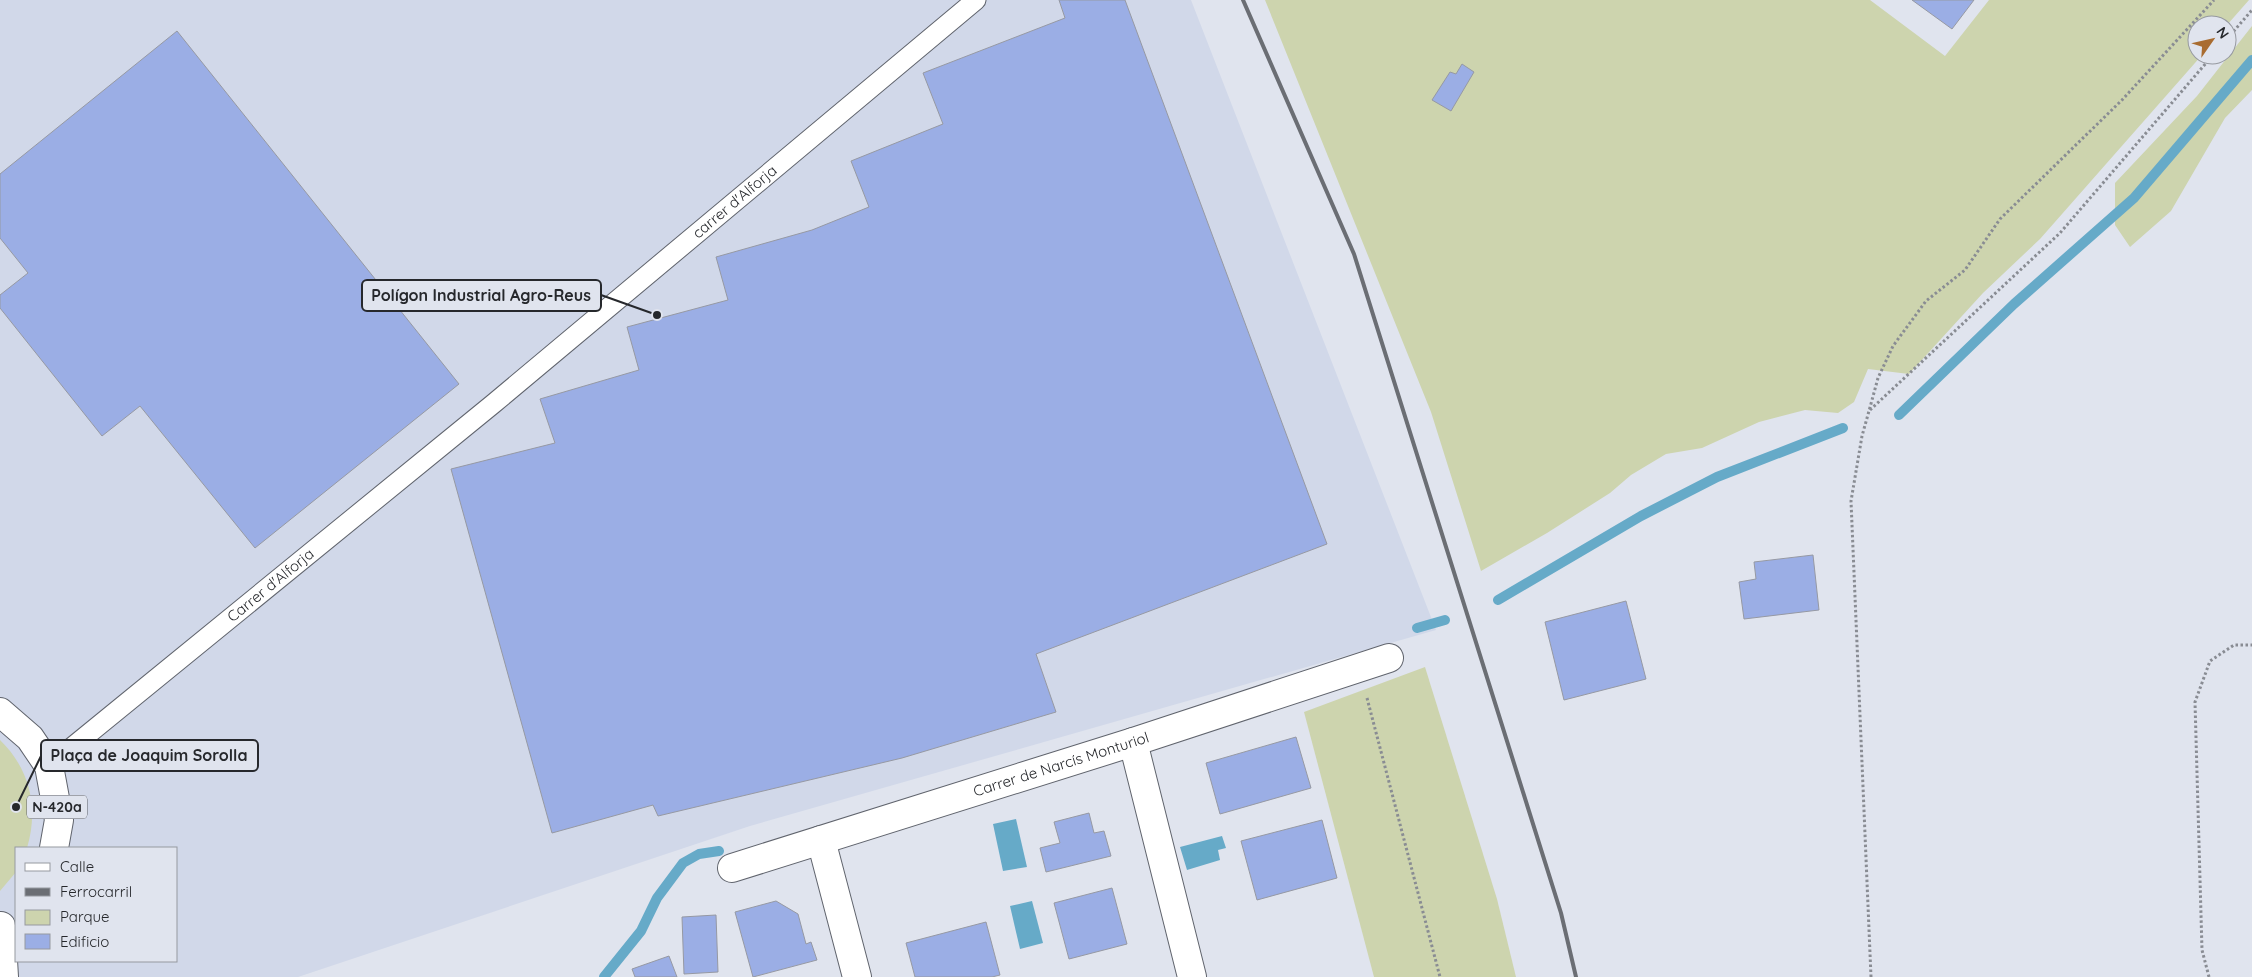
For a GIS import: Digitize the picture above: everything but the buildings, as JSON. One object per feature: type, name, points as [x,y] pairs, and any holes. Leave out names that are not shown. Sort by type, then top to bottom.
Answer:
[{"type":"street","name":"Carrer de Narcís Monturiol","points":[[732,868],[1133,742],[1389,658]]},
{"type":"street","name":"N-420a","points":[[0,712],[30,738],[49,766],[59,820],[54,847]]},
{"type":"street","points":[[1133,742],[1192,977]]},
{"type":"street","points":[[820,840],[857,977]]},
{"type":"street","points":[[4,977],[0,926],[15,913]]},
{"type":"lane","name":"carrer d'Alforja","points":[[493,404],[976,0]]},
{"type":"lane","name":"Carrer d'Alforja","points":[[49,766],[493,404]]},
{"type":"path","points":[[1871,977],[1850,501],[1862,436],[1878,378],[1893,346],[1926,301],[1965,270],[2000,219],[2122,100],[2214,0]]},
{"type":"path","points":[[2237,27],[2252,10]]},
{"type":"path","points":[[1869,411],[2060,233],[2204,65]]},
{"type":"path","points":[[2209,977],[2202,950],[2195,702],[2210,661],[2234,645],[2252,645]]},
{"type":"path","points":[[1367,695],[1440,977]]},
{"type":"shaded area","points":[[0,0],[1191,0],[1436,630],[750,826],[298,977],[0,977]]},
{"type":"green space","points":[[1265,0],[1870,0],[1945,56],[1989,0],[2249,0],[2236,15],[2187,15],[2187,65],[2193,65],[2040,239],[1983,293],[1909,374],[1868,369],[1854,402],[1838,413],[1805,410],[1759,422],[1702,448],[1666,454],[1631,475],[1610,493],[1547,533],[1481,571],[1431,412]]},
{"type":"green space","points":[[2252,26],[2252,90],[2225,118],[2171,211],[2130,247],[2115,225],[2115,183],[2197,96],[2221,65],[2237,65],[2237,45]]},
{"type":"green space","points":[[1425,667],[1497,899],[1516,977],[1374,977],[1304,712]]},
{"type":"green space","points":[[0,740],[19,763],[25,776],[32,804],[32,818],[27,847],[15,847],[15,873],[0,891]]},
{"type":"water","points":[[1016,819],[1027,867],[1003,871],[993,824]]},
{"type":"water","points":[[1222,836],[1226,848],[1218,850],[1220,860],[1187,870],[1180,847]]},
{"type":"water","points":[[1032,901],[1043,943],[1020,949],[1010,906]]},
{"type":"waterway","points":[[1899,415],[2014,304],[2134,198],[2252,60]]},
{"type":"waterway","points":[[1498,600],[1641,516],[1717,477],[1843,428]]},
{"type":"waterway","points":[[1417,628],[1445,620]]},
{"type":"waterway","points":[[604,977],[641,931],[657,898],[683,863],[699,854],[719,851]]},
{"type":"railway","points":[[1243,0],[1354,254],[1561,913],[1576,977]]},
{"type":"place","name":"Polígon Industrial Agro-Reus","points":[[657,315]]},
{"type":"place","name":"Plaça de Joaquim Sorolla","points":[[16,807]]}]
